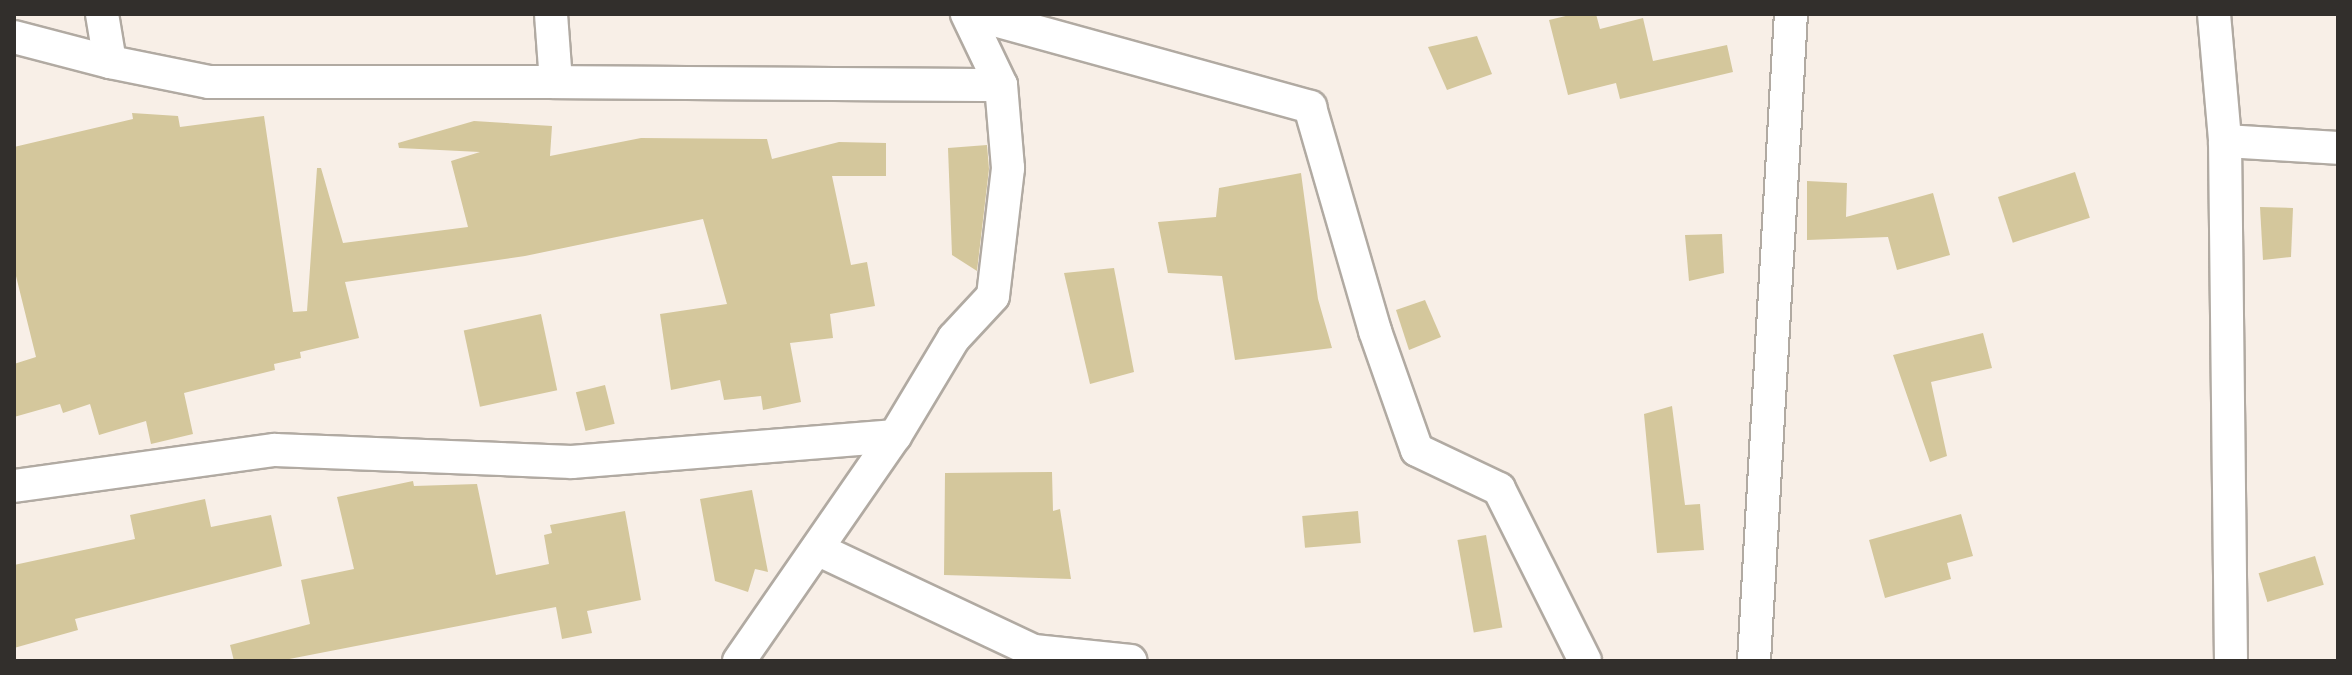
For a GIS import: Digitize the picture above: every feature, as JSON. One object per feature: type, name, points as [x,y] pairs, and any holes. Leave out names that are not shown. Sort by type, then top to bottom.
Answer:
[{"type":"street","points":[[102,14],[110,62]]},
{"type":"street","points":[[551,14],[556,82]]},
{"type":"street","points":[[739,661],[895,436],[954,338],[993,296],[1008,168],[1001,85],[967,14]]},
{"type":"street","points":[[973,14],[1310,107],[1375,331],[1417,450],[1499,489],[1585,661]]},
{"type":"street","points":[[1754,661],[1791,14]]},
{"type":"street","points":[[2214,14],[2225,141],[2231,661]]},
{"type":"street","points":[[14,37],[110,62],[209,82],[1001,85]]},
{"type":"street","points":[[2225,141],[2338,148]]},
{"type":"street","points":[[14,486],[275,450],[572,462],[895,436]]},
{"type":"street","points":[[817,549],[1034,651],[1130,661]]},
{"type":"building","points":[[1574,14],[1596,14],[1600,29],[1643,18],[1653,61],[1727,45],[1733,72],[1620,99],[1616,83],[1568,95],[1549,20]]},
{"type":"building","points":[[1477,36],[1492,74],[1447,90],[1428,47]]},
{"type":"building","points":[[132,113],[178,116],[180,127],[264,116],[293,312],[307,311],[317,168],[321,168],[343,243],[468,227],[451,161],[480,152],[399,148],[398,143],[474,121],[552,126],[550,156],[641,138],[767,139],[772,159],[839,142],[886,143],[886,176],[832,176],[851,265],[867,262],[875,306],[830,314],[833,338],[790,343],[801,402],[763,410],[761,396],[724,400],[720,380],[671,390],[660,314],[727,304],[703,219],[525,256],[345,282],[359,338],[300,352],[301,358],[274,364],[275,370],[184,393],[193,434],[151,444],[146,421],[99,435],[90,404],[63,413],[60,404],[14,417],[14,364],[36,357],[14,268],[14,147],[133,119]]},
{"type":"building","points":[[987,145],[989,169],[977,271],[952,255],[948,148]]},
{"type":"building","points":[[2075,172],[2090,218],[2013,243],[1998,197]]},
{"type":"building","points":[[1301,173],[1318,299],[1332,348],[1235,360],[1222,276],[1168,273],[1158,222],[1216,217],[1219,188]]},
{"type":"building","points":[[1807,181],[1847,183],[1846,217],[1933,193],[1950,255],[1897,270],[1888,237],[1807,240]]},
{"type":"building","points":[[2260,207],[2293,208],[2291,257],[2263,260]]},
{"type":"building","points":[[1722,234],[1724,273],[1689,281],[1685,235]]},
{"type":"building","points":[[1114,268],[1134,372],[1090,384],[1064,273]]},
{"type":"building","points":[[1425,300],[1441,337],[1409,350],[1396,310]]},
{"type":"building","points":[[541,314],[557,390],[480,407],[464,330]]},
{"type":"building","points":[[1983,333],[1992,368],[1931,382],[1947,456],[1930,462],[1893,355]]},
{"type":"building","points":[[605,385],[615,424],[586,431],[576,392]]},
{"type":"building","points":[[1672,406],[1685,505],[1700,504],[1704,550],[1657,553],[1644,414]]},
{"type":"building","points":[[1052,472],[1053,511],[1060,509],[1071,579],[944,575],[945,473]]},
{"type":"building","points":[[413,481],[414,486],[477,484],[496,575],[549,564],[544,535],[552,533],[550,525],[625,511],[641,600],[587,611],[592,633],[562,639],[556,607],[279,661],[234,661],[230,645],[310,624],[301,580],[354,569],[337,497]]},
{"type":"building","points":[[752,490],[768,572],[755,569],[748,592],[715,581],[700,499]]},
{"type":"building","points":[[205,499],[211,527],[271,515],[282,566],[75,619],[78,630],[14,648],[14,565],[135,539],[130,515]]},
{"type":"building","points":[[1358,511],[1361,543],[1305,548],[1302,516]]},
{"type":"building","points":[[1961,514],[1973,556],[1947,563],[1951,579],[1885,598],[1869,540]]},
{"type":"building","points":[[1486,535],[1502,628],[1474,633],[1457,540]]},
{"type":"building","points":[[2315,556],[2324,585],[2267,602],[2259,573]]}]
